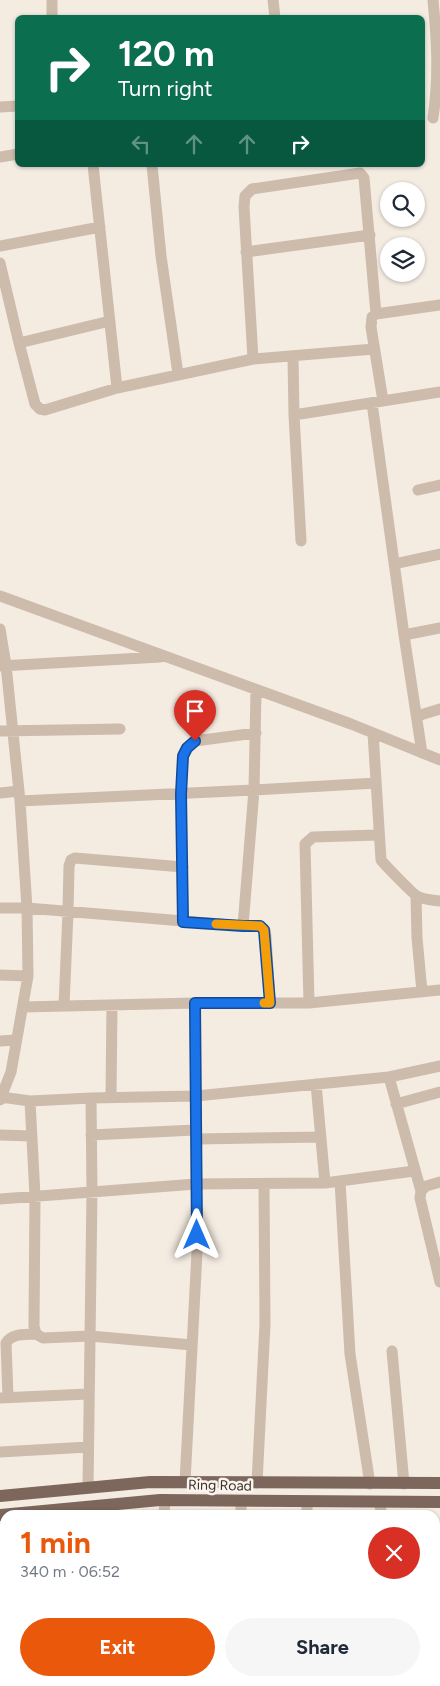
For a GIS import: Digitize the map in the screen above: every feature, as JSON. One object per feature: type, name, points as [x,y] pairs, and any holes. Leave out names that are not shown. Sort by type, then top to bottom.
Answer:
[{"type":"main road","name":"Ring Road","points":[[0,1496],[150,1482],[440,1483]]},
{"type":"main road","name":"Ring Road","points":[[91,1510],[165,1500],[307,1502],[381,1509],[440,1502]]},
{"type":"street","points":[[52,0],[52,15]]},
{"type":"street","points":[[273,0],[275,15]]},
{"type":"street","points":[[432,118],[437,86],[438,44],[433,0]]},
{"type":"street","points":[[0,107],[15,106]]},
{"type":"street","points":[[0,157],[15,154]]},
{"type":"street","points":[[93,167],[117,388]]},
{"type":"street","points":[[152,167],[160,247],[178,374]]},
{"type":"street","points":[[253,359],[244,207],[245,196],[252,189],[360,173],[364,178],[376,314]]},
{"type":"street","points":[[0,246],[100,226]]},
{"type":"street","points":[[246,252],[370,235]]},
{"type":"street","points":[[0,263],[35,404],[40,409],[55,408],[117,388],[253,359],[374,349]]},
{"type":"street","points":[[422,753],[394,564],[371,328],[372,318],[376,314],[440,305]]},
{"type":"street","points":[[19,344],[110,321]]},
{"type":"street","points":[[293,356],[294,415],[301,541]]},
{"type":"street","points":[[294,415],[440,392]]},
{"type":"street","points":[[418,490],[440,485]]},
{"type":"street","points":[[394,564],[440,554]]},
{"type":"street","points":[[0,596],[373,733],[440,760]]},
{"type":"street","points":[[404,635],[440,628]]},
{"type":"street","points":[[0,629],[3,665],[14,730],[27,908],[28,976],[11,1072],[0,1098],[30,1101],[111,1097],[196,1096],[389,1077],[440,1066]]},
{"type":"street","points":[[3,665],[167,657]]},
{"type":"street","points":[[243,926],[254,790],[256,690]]},
{"type":"street","points":[[417,716],[440,709]]},
{"type":"street","points":[[0,731],[120,729]]},
{"type":"street","points":[[183,922],[181,794],[183,756],[187,748],[195,741],[256,733]]},
{"type":"street","points":[[373,733],[381,860],[416,896],[440,901]]},
{"type":"street","points":[[0,793],[19,796],[181,794],[376,783]]},
{"type":"street","points":[[309,1003],[305,844],[313,837],[378,835]]},
{"type":"street","points":[[64,1006],[69,866],[71,860],[75,858],[182,867]]},
{"type":"street","points":[[416,896],[417,938],[422,992]]},
{"type":"street","points":[[0,908],[27,908],[183,922],[260,926],[264,930],[270,1003]]},
{"type":"street","points":[[0,975],[28,976]]},
{"type":"street","points":[[23,1008],[195,1003],[309,1003],[440,990]]},
{"type":"street","points":[[185,1482],[197,1252],[195,1003]]},
{"type":"street","points":[[111,1097],[112,1005]]},
{"type":"street","points":[[0,1041],[16,1040]]},
{"type":"street","points":[[389,1077],[421,1191],[420,1198],[440,1282]]},
{"type":"street","points":[[316,1084],[325,1183]]},
{"type":"street","points":[[396,1104],[440,1092]]},
{"type":"street","points":[[88,1488],[92,1191],[91,1098]]},
{"type":"street","points":[[30,1101],[35,1196],[34,1326],[36,1334]]},
{"type":"street","points":[[91,1135],[321,1137]]},
{"type":"street","points":[[0,1136],[31,1136]]},
{"type":"street","points":[[0,1199],[196,1184],[325,1183],[414,1170]]},
{"type":"street","points":[[340,1181],[350,1354],[370,1484]]},
{"type":"street","points":[[421,1191],[426,1186],[440,1182]]},
{"type":"street","points":[[257,1483],[265,1324],[264,1184]]},
{"type":"street","points":[[88,1394],[4,1397],[6,1343],[9,1338],[36,1334],[43,1338],[90,1336],[192,1344]]},
{"type":"street","points":[[392,1351],[404,1484]]},
{"type":"street","points":[[0,1452],[88,1447]]},
{"type":"street","points":[[164,1510],[165,1500]]},
{"type":"street","points":[[241,1501],[241,1510]]},
{"type":"street","points":[[307,1502],[307,1510]]},
{"type":"slow traffic","points":[[216,924],[260,926],[264,930],[266,936],[270,1003],[264,1003]]},
{"type":"route","points":[[195,741],[187,748],[183,756],[181,794],[183,922],[260,926],[266,936],[270,1003],[195,1003],[197,1235]]}]
